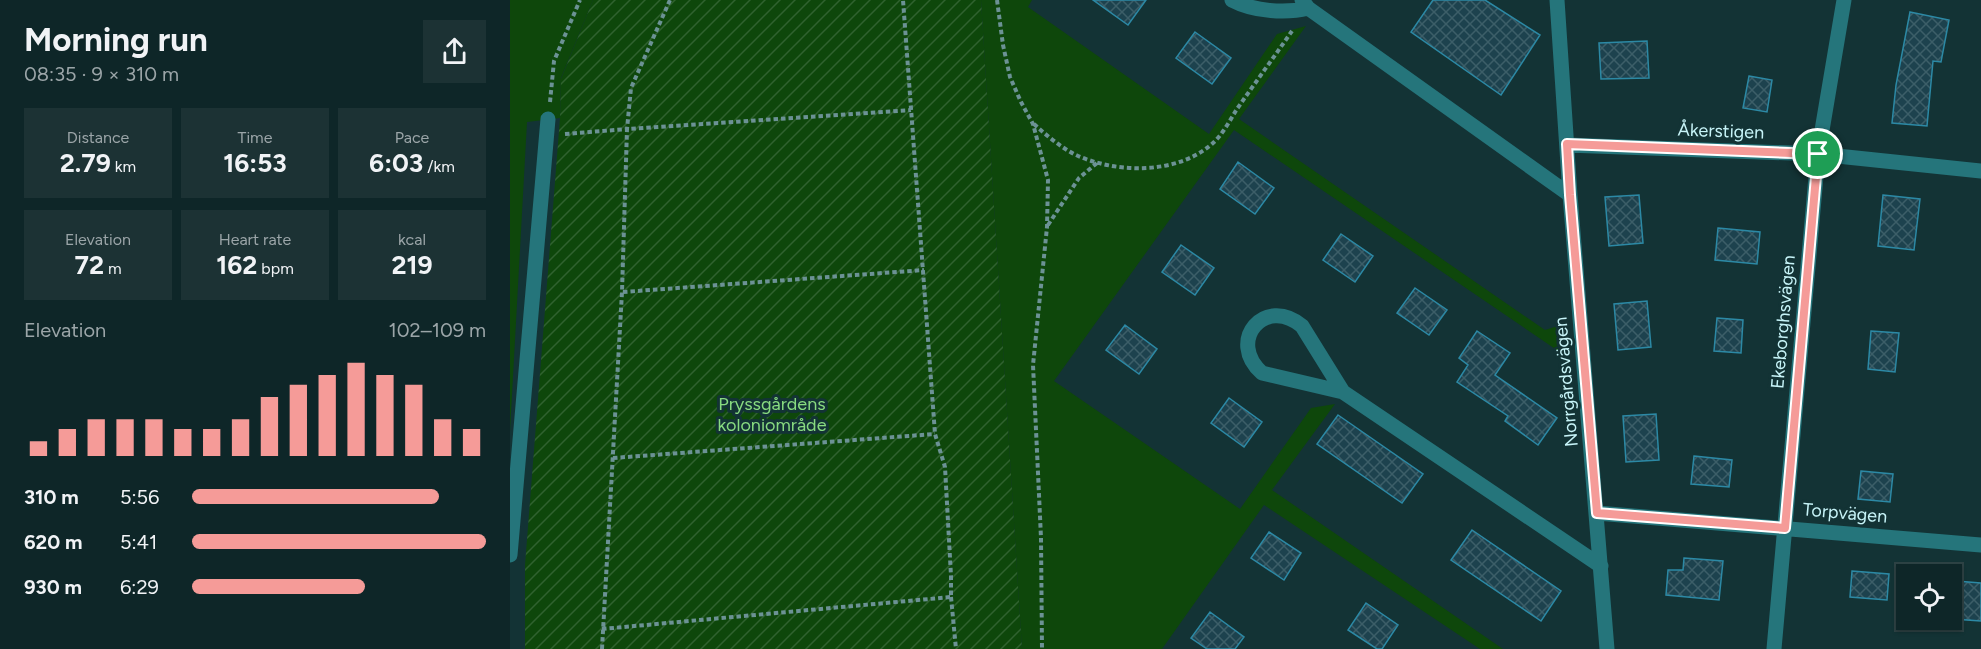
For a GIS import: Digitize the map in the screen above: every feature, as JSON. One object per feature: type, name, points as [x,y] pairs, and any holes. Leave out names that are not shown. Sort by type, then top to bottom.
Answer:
[{"type":"street","points":[[1232,0],[1243,5],[1293,12],[1305,4],[1570,195]]},
{"type":"street","name":"Norrgårdsvägen","points":[[1557,0],[1570,195],[1607,649]]},
{"type":"street","name":"Ekeborghsvägen","points":[[1774,649],[1818,154],[1844,0]]},
{"type":"street","points":[[510,555],[548,119]]},
{"type":"street","name":"Åkerstigen","points":[[1567,144],[1818,154],[1981,171]]},
{"type":"street","points":[[1343,392],[1302,326],[1294,319],[1273,315],[1263,319],[1255,326],[1249,335],[1247,346],[1254,366],[1263,373],[1343,392],[1601,566]]},
{"type":"street","name":"Torpvägen","points":[[1597,513],[1981,545]]},
{"type":"path","points":[[548,119],[554,61],[580,0]]},
{"type":"path","points":[[602,649],[614,458],[627,129],[631,88],[670,0]]},
{"type":"path","points":[[903,0],[935,434],[945,467],[951,597],[956,649]]},
{"type":"path","points":[[997,0],[1010,77],[1033,124],[1048,180],[1047,227],[1033,365],[1041,538],[1042,649]]},
{"type":"path","points":[[1033,124],[1074,153],[1097,163],[1129,168],[1174,163],[1195,156],[1214,142],[1305,4]]},
{"type":"path","points":[[546,135],[911,110]]},
{"type":"path","points":[[1047,227],[1079,178],[1097,163]]},
{"type":"path","points":[[622,292],[924,270]]},
{"type":"path","points":[[614,458],[935,434]]},
{"type":"path","points":[[602,629],[951,597]]},
{"type":"green space","points":[[510,0],[593,0],[561,78],[560,118],[527,122],[510,431]]},
{"type":"green space","name":"Pryssgårdens koloniområde","points":[[593,0],[981,0],[1022,649],[525,649],[525,565],[560,118],[561,79]]},
{"type":"green space","points":[[981,0],[1032,0],[1028,7],[1209,134],[1277,34],[1306,26],[1239,119],[1545,330],[1567,323],[1570,359],[1234,130],[1054,381],[1240,509],[1311,408],[1335,404],[1272,490],[1503,649],[1480,649],[1264,505],[1162,649],[1022,649]]},
{"type":"building","points":[[1093,0],[1146,0],[1128,25]]},
{"type":"building","points":[[1433,0],[1485,0],[1540,35],[1501,95],[1411,32]]},
{"type":"building","points":[[1910,12],[1949,20],[1941,62],[1933,61],[1927,126],[1892,123],[1896,85]]},
{"type":"building","points":[[1195,32],[1231,58],[1212,84],[1176,58]]},
{"type":"building","points":[[1647,41],[1649,78],[1601,79],[1599,43]]},
{"type":"building","points":[[1749,76],[1772,80],[1767,112],[1743,108]]},
{"type":"building","points":[[1238,162],[1274,188],[1255,214],[1220,189]]},
{"type":"building","points":[[1639,195],[1643,243],[1609,246],[1605,197]]},
{"type":"building","points":[[1883,195],[1920,199],[1914,250],[1878,246]]},
{"type":"building","points":[[1718,228],[1760,232],[1757,264],[1715,260]]},
{"type":"building","points":[[1341,234],[1373,256],[1355,282],[1323,260]]},
{"type":"building","points":[[1181,245],[1214,268],[1195,295],[1162,272]]},
{"type":"building","points":[[1415,288],[1447,310],[1429,335],[1397,313]]},
{"type":"building","points":[[1647,301],[1651,347],[1618,350],[1614,304]]},
{"type":"building","points":[[1717,318],[1743,320],[1741,353],[1714,351]]},
{"type":"building","points":[[1125,325],[1157,349],[1139,374],[1106,350]]},
{"type":"building","points":[[1477,331],[1510,353],[1495,375],[1557,418],[1538,445],[1505,421],[1508,416],[1457,382],[1468,365],[1459,358]]},
{"type":"building","points":[[1871,331],[1899,333],[1895,372],[1868,369]]},
{"type":"building","points":[[1229,398],[1262,422],[1244,447],[1211,423]]},
{"type":"building","points":[[1656,414],[1659,460],[1626,462],[1623,416]]},
{"type":"building","points":[[1338,415],[1423,474],[1402,503],[1317,444]]},
{"type":"building","points":[[1694,456],[1732,460],[1729,487],[1691,484]]},
{"type":"building","points":[[1861,471],[1893,474],[1890,502],[1858,499]]},
{"type":"building","points":[[1472,530],[1561,591],[1541,621],[1451,560]]},
{"type":"building","points":[[1269,532],[1301,553],[1284,580],[1251,558]]},
{"type":"building","points":[[1684,558],[1723,561],[1719,600],[1666,595],[1668,570],[1683,570]]},
{"type":"building","points":[[1852,571],[1889,574],[1887,600],[1850,597]]},
{"type":"building","points":[[1962,581],[1981,583],[1981,621],[1962,620]]},
{"type":"building","points":[[1366,603],[1398,625],[1382,649],[1377,649],[1348,630]]},
{"type":"building","points":[[1210,612],[1244,637],[1235,649],[1207,649],[1191,638]]},
{"type":"route","points":[[1567,144],[1818,154],[1785,528],[1597,513],[1567,144]]}]
